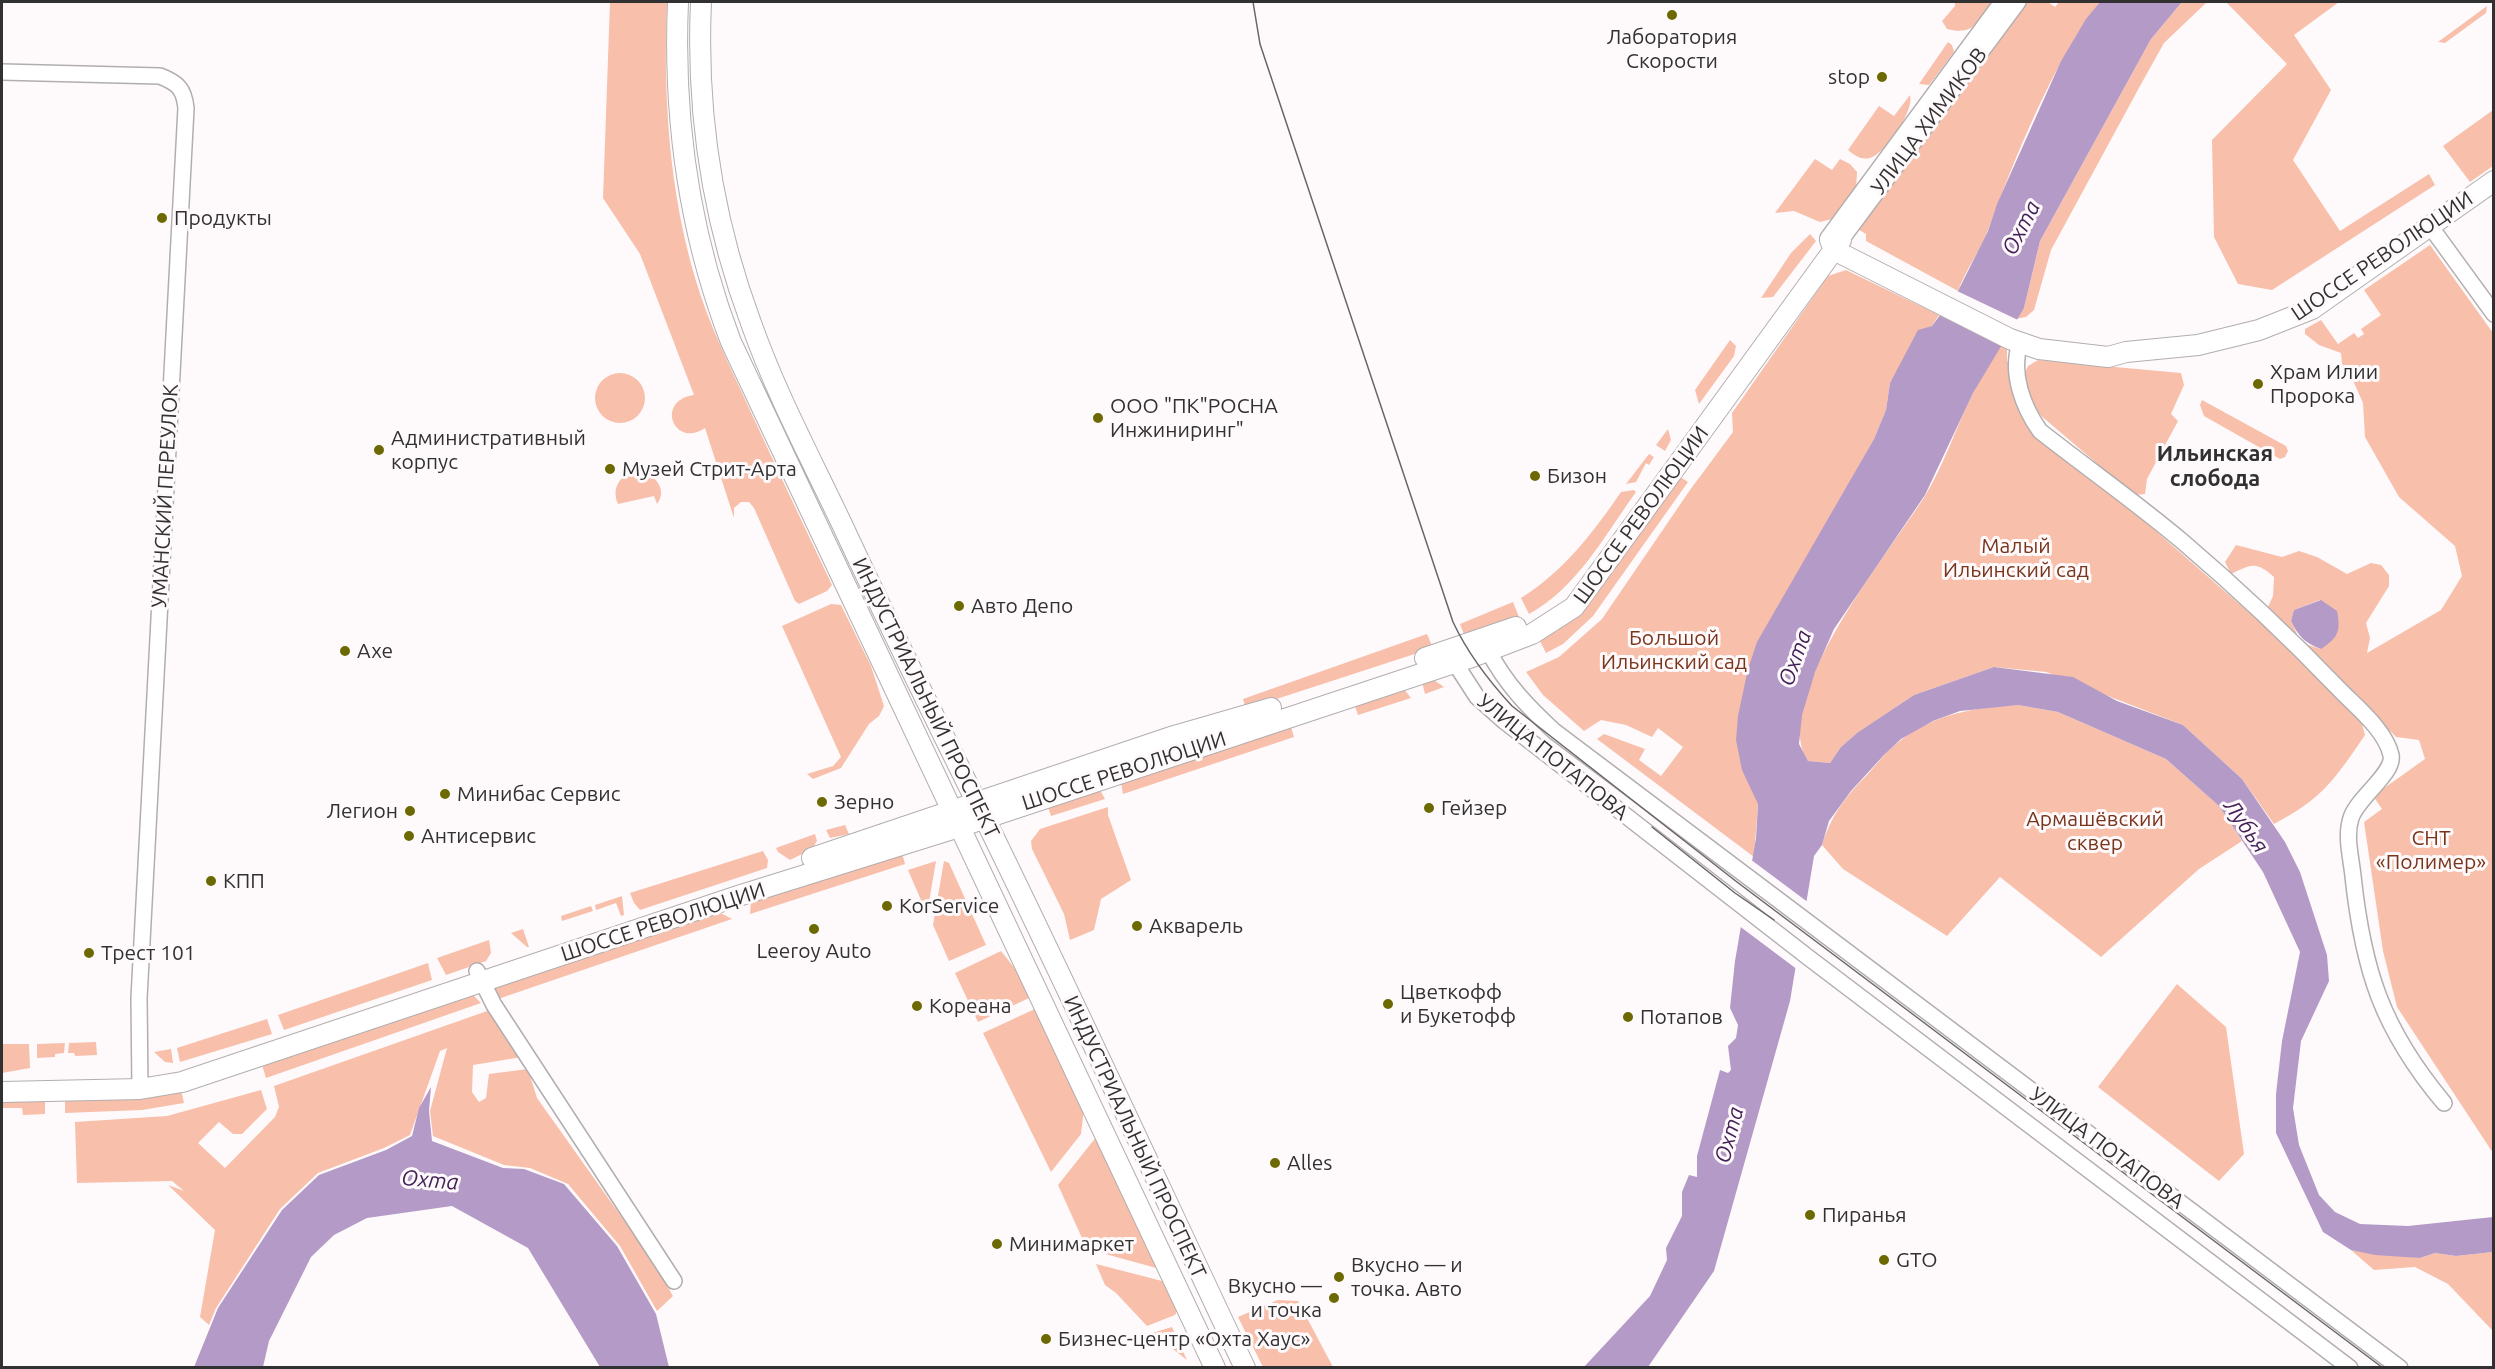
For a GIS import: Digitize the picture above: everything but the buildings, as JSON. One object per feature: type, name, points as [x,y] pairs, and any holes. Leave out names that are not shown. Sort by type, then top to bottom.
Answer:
[{"type":"main road","name":"ИНДУСТРИАЛЬНЫЙ ПРОСПЕКТ","points":[[678,2],[677,84],[684,159],[695,228],[718,309],[774,436],[1215,1368]]},
{"type":"main road","name":"ИНДУСТРИАЛЬНЫЙ ПРОСПЕКТ","points":[[701,2],[699,49],[701,95],[711,174],[721,224],[751,324],[872,590],[980,810],[1245,1368]]},
{"type":"main road","name":"ШОССЕ РЕВОЛЮЦИИ","points":[[1835,243],[2015,337],[2042,338],[2108,347],[2126,352],[2198,345],[2283,322],[2312,309],[2493,181]]},
{"type":"main road","name":"ШОССЕ РЕВОЛЮЦИИ","points":[[980,810],[1489,652],[1551,624],[1574,607],[1835,243]]},
{"type":"main road","name":"ШОССЕ РЕВОЛЮЦИИ","points":[[2,1092],[182,1082],[210,1074],[479,977],[845,861],[1174,736],[1256,713],[1527,623],[1564,599],[1835,243]]},
{"type":"main road","points":[[1455,663],[1466,645],[1489,652]]},
{"type":"main road","name":"ШОССЕ РЕВОЛЮЦИИ","points":[[2,1080],[139,1083]]},
{"type":"street","name":"УЛИЦА ХИМИКОВ","points":[[1835,243],[2002,2]]},
{"type":"street","name":"УЛИЦА ХИМИКОВ","points":[[1835,243],[2018,2]]},
{"type":"street","name":"УМАНСКИЙ ПЕРЕУЛОК","points":[[2,72],[160,76],[175,82],[184,93],[186,108],[139,998],[139,1083]]},
{"type":"street","points":[[2430,226],[2493,314]]},
{"type":"street","points":[[2015,337],[2020,395],[2029,416],[2040,431],[2185,543],[2292,641],[2362,713],[2378,732],[2391,753],[2392,762],[2387,771],[2355,807],[2349,823],[2359,932],[2377,998],[2421,1075],[2444,1102]]},
{"type":"street","name":"УЛИЦА ПОТАПОВА","points":[[1489,652],[1502,677],[1520,700],[1554,731],[1738,872],[2400,1368]]},
{"type":"street","name":"УЛИЦА ПОТАПОВА","points":[[1455,663],[1469,687],[1484,705],[1733,900],[2350,1368]]},
{"type":"street","points":[[479,977],[674,1281]]},
{"type":"green space","points":[[610,2],[667,2],[666,73],[670,143],[680,213],[696,281],[720,345],[832,585],[827,591],[799,604],[795,601],[754,508],[749,502],[741,502],[734,508],[734,518],[705,428],[694,433],[685,433],[673,422],[672,414],[675,406],[682,399],[694,395],[640,254],[603,198]]},
{"type":"green space","points":[[1955,2],[1993,2],[1970,29],[1956,31],[1947,29],[1942,21],[1955,6]]},
{"type":"green space","points":[[2026,2],[2048,2],[2055,7],[2059,2],[2100,2],[2066,52],[2036,111],[1985,238],[1958,291],[1866,241],[1866,234],[1856,228]]},
{"type":"green space","points":[[2182,2],[2207,2],[2164,43],[2051,250],[2034,310],[2026,317],[2015,319],[2024,308],[2040,241],[2151,39]]},
{"type":"green space","points":[[2226,2],[2339,2],[2294,35],[2331,90],[2293,160],[2340,231],[2429,174],[2435,185],[2272,290],[2238,284],[2214,237],[2212,140],[2287,64]]},
{"type":"green space","points":[[2487,6],[2486,13],[2445,43],[2438,42]]},
{"type":"green space","points":[[1948,42],[1952,45],[1954,52],[1929,85],[1919,84]]},
{"type":"green space","points":[[1910,95],[1908,111],[1897,131],[1883,149],[1870,158],[1858,157],[1848,150],[1879,106],[1894,116]]},
{"type":"green space","points":[[2493,110],[2493,166],[2470,182],[2443,146]]},
{"type":"green space","points":[[1815,159],[1832,170],[1840,159],[1850,164],[1857,172],[1856,190],[1836,218],[1820,222],[1794,211],[1775,213]]},
{"type":"green space","points":[[1810,234],[1816,241],[1773,297],[1761,298],[1791,253]]},
{"type":"green space","name":"СНТ «Полимер»","points":[[2430,245],[2493,333],[2493,1153],[2397,1007],[2383,951],[2364,822],[2382,809],[2373,796],[2425,759],[2419,740],[2396,737],[2308,648],[2308,645],[2321,649],[2320,600],[2294,610],[2291,621],[2297,634],[2294,634],[2267,609],[2273,596],[2274,577],[2258,566],[2249,566],[2231,574],[2225,562],[2236,545],[2282,557],[2299,551],[2317,557],[2347,574],[2371,563],[2381,565],[2389,575],[2389,586],[2366,623],[2370,638],[2367,653],[2441,610],[2462,576],[2455,546],[2399,497],[2365,437],[2363,403],[2351,376],[2342,364],[2341,353],[2319,345],[2305,334],[2305,329],[2321,320],[2338,344],[2354,333],[2358,338],[2364,334],[2361,329],[2381,315],[2364,290]]},
{"type":"green space","name":"Большой Ильинский сад","points":[[1846,270],[1939,315],[1932,326],[1924,330],[1890,383],[1886,410],[1874,439],[1837,505],[1758,804],[1754,857],[1597,739],[1604,734],[1645,749],[1639,760],[1661,776],[1683,747],[1658,728],[1652,737],[1626,725],[1601,720],[1584,731],[1543,695],[1526,672],[1559,657],[1602,619],[1690,490],[1733,432],[1732,413],[1828,276]]},
{"type":"green space","points":[[1730,340],[1736,346],[1734,356],[1699,404],[1695,390]]},
{"type":"green space","name":"Малый Ильинский сад","points":[[2000,345],[2007,348],[2007,361],[2012,366],[2014,393],[2030,430],[2134,512],[2270,631],[2361,720],[2365,735],[2345,764],[2326,787],[2290,815],[2274,824],[2242,779],[2183,725],[2046,672],[1994,667],[1914,695],[1856,734],[1841,747],[1830,763],[1808,761],[1800,734],[1804,701],[1818,664],[1863,587],[1925,496],[1939,471],[1973,393]]},
{"type":"green space","points":[[2038,360],[2181,373],[2184,385],[2171,414],[2178,421],[2147,479],[2145,494],[2134,495],[2033,409],[2023,377],[2028,366]]},
{"type":"green space","points":[[620,373],[638,380],[645,398],[638,416],[620,423],[602,416],[595,398],[602,380]]},
{"type":"green space","points":[[2202,400],[2286,446],[2288,451],[2285,457],[2280,459],[2204,416],[2200,405]]},
{"type":"green space","points":[[1668,429],[1671,440],[1665,451],[1656,445]]},
{"type":"green space","points":[[1649,454],[1654,457],[1649,465],[1646,463],[1636,482],[1626,484]]},
{"type":"green space","points":[[637,471],[649,474],[658,482],[661,493],[657,504],[654,496],[618,504],[616,487],[618,483],[626,475]]},
{"type":"green space","points":[[1679,476],[1688,482],[1593,616],[1563,644],[1546,653],[1539,639],[1557,631],[1582,610]]},
{"type":"green space","points":[[1634,490],[1636,492],[1576,575],[1562,590],[1529,614],[1521,598],[1551,576],[1577,550],[1621,492]]},
{"type":"green space","points":[[1513,602],[1519,617],[1465,637],[1460,624]]},
{"type":"green space","points":[[831,604],[841,605],[871,666],[884,706],[879,716],[869,724],[841,768],[813,779],[807,774],[833,766],[841,757],[782,626]]},
{"type":"green space","points":[[1427,634],[1433,648],[1255,706],[1245,706],[1243,699]]},
{"type":"green space","points":[[1434,680],[1444,687],[1425,694],[1422,682]]},
{"type":"green space","points":[[1403,688],[1411,698],[1358,715],[1355,706],[1370,697]]},
{"type":"green space","name":"Армашёвский сквер","points":[[2018,705],[2058,712],[2166,759],[2219,806],[2242,841],[2199,869],[2101,957],[2000,877],[1947,936],[1843,869],[1822,845],[1834,816],[1845,799],[1901,740],[1942,718],[1971,710]]},
{"type":"green space","points":[[1291,727],[1294,737],[1123,794],[1121,783]]},
{"type":"green space","points":[[1100,790],[1105,799],[1051,816],[1048,807]]},
{"type":"green space","points":[[1108,807],[1108,815],[1131,880],[1101,899],[1094,930],[1070,940],[1064,914],[1032,849],[1031,841],[1040,829]]},
{"type":"green space","points":[[845,825],[849,834],[830,838],[826,830]]},
{"type":"green space","points":[[815,834],[817,841],[812,849],[790,860],[776,848]]},
{"type":"green space","points":[[763,851],[768,860],[767,868],[640,910],[630,893]]},
{"type":"green space","points":[[902,853],[905,864],[750,914],[751,901]]},
{"type":"green space","points":[[936,861],[927,914],[908,870]]},
{"type":"green space","points":[[944,861],[949,863],[986,945],[949,961],[933,925]]},
{"type":"green space","points":[[622,896],[624,915],[621,916],[616,903],[596,910],[595,905]]},
{"type":"green space","points":[[591,906],[593,911],[562,921],[561,916]]},
{"type":"green space","points":[[717,911],[732,919],[495,1000],[496,987],[500,983]]},
{"type":"green space","points":[[523,929],[529,947],[511,933]]},
{"type":"green space","points":[[489,940],[491,953],[486,961],[446,975],[437,958]]},
{"type":"green space","points":[[1001,951],[1024,980],[1031,994],[1029,998],[978,1022],[955,973]]},
{"type":"green space","points":[[428,963],[432,980],[284,1030],[278,1015]]},
{"type":"green space","points":[[2177,984],[2226,1027],[2244,1154],[2219,1181],[2098,1087]]},
{"type":"green space","points":[[465,994],[473,995],[481,1003],[266,1078],[262,1065]]},
{"type":"green space","points":[[1035,1009],[1039,1010],[1084,1108],[1081,1134],[1051,1172],[983,1033]]},
{"type":"green space","points":[[490,1010],[522,1057],[473,1065],[472,1092],[479,1102],[486,1098],[489,1074],[528,1069],[537,1098],[650,1257],[673,1296],[657,1311],[620,1246],[568,1184],[530,1168],[504,1165],[433,1136],[430,1111],[447,1048],[440,1051],[410,1135],[384,1148],[318,1173],[280,1209],[216,1308],[209,1325],[200,1317],[215,1230],[168,1185],[184,1191],[172,1181],[77,1183],[75,1122],[167,1116],[261,1090],[267,1109],[242,1134],[233,1134],[219,1122],[198,1143],[225,1168],[275,1117],[279,1107],[274,1086]]},
{"type":"green space","points":[[267,1019],[272,1034],[180,1062],[177,1048]]},
{"type":"green space","points":[[96,1042],[97,1055],[75,1056],[74,1053],[68,1053],[69,1043]]},
{"type":"green space","points":[[65,1043],[64,1053],[55,1054],[55,1057],[37,1058],[37,1044]]},
{"type":"green space","points":[[2,1044],[29,1044],[30,1068],[2,1073]]},
{"type":"green space","points":[[171,1049],[173,1063],[165,1062],[154,1052]]},
{"type":"green space","points":[[181,1089],[184,1103],[142,1110],[65,1113],[65,1097]]},
{"type":"green space","points":[[2,1098],[45,1098],[45,1114],[23,1115],[22,1108],[2,1108]]},
{"type":"green space","points":[[1097,1136],[1160,1269],[1087,1249],[1058,1185]]},
{"type":"green space","points":[[2351,1250],[2420,1258],[2435,1253],[2456,1256],[2493,1252],[2493,1331],[2448,1284],[2415,1267],[2374,1270]]},
{"type":"green space","points":[[1096,1264],[1166,1282],[1178,1309],[1175,1315],[1147,1326],[1116,1293],[1105,1285]]},
{"type":"green space","points":[[1278,1300],[1298,1301],[1333,1367],[1263,1367],[1238,1317]]},
{"type":"green space","points":[[1172,1327],[1187,1360],[1152,1333]]},
{"type":"water","points":[[2100,2],[2182,2],[2151,39],[2040,241],[2024,308],[1973,393],[1925,495],[1834,629],[1815,672],[1802,715],[1799,744],[1808,761],[1830,763],[1841,747],[1857,733],[1914,695],[1994,667],[2073,677],[2117,701],[2183,725],[2242,779],[2285,842],[2300,872],[2327,955],[2329,981],[2301,1041],[2293,1108],[2299,1145],[2319,1195],[2335,1212],[2360,1224],[2408,1226],[2493,1217],[2493,1252],[2456,1256],[2435,1253],[2420,1258],[2375,1255],[2351,1250],[2323,1232],[2276,1133],[2276,1094],[2282,1041],[2300,952],[2263,872],[2219,806],[2166,759],[2058,712],[2018,705],[1960,711],[1933,721],[1901,739],[1851,791],[1829,821],[1822,845],[1814,856],[1790,1001],[1714,1271],[1648,1367],[1583,1368],[1650,1296],[1667,1260],[1666,1248],[1682,1216],[1682,1192],[1689,1175],[1697,1177],[1697,1156],[1720,1070],[1728,1073],[1731,1070],[1728,1046],[1736,1038],[1738,1025],[1730,1008],[1735,961],[1756,838],[1758,804],[1742,770],[1736,740],[1738,716],[1748,669],[1757,642],[1874,439],[1886,410],[1890,383],[1918,330],[1932,326],[1958,291],[1988,231],[1997,204],[2061,61],[2086,19]]},
{"type":"water","points":[[2321,600],[2337,611],[2339,624],[2335,637],[2321,649],[2303,638],[2291,621],[2294,610]]},
{"type":"water","name":"Охта","points":[[431,1087],[429,1111],[432,1141],[503,1168],[524,1169],[564,1184],[617,1246],[656,1314],[669,1367],[600,1367],[528,1248],[452,1206],[367,1218],[334,1235],[311,1257],[269,1341],[263,1367],[194,1367],[218,1308],[282,1210],[319,1175],[386,1150],[412,1136],[419,1108]]},
{"type":"pier","points":[[1955,290],[2018,320],[2003,346],[1937,314]]},
{"type":"pier","points":[[1750,859],[1809,903],[1798,970],[1738,925]]},
{"type":"tram line","points":[[1253,2],[1260,44],[1453,622],[1472,656],[1495,686],[1512,706],[1737,882],[2383,1368]]},
{"type":"tram line","points":[[1652,827],[1735,893],[1774,920]]},
{"type":"place","name":"Лаборатория Скорости","points":[[1672,15]]},
{"type":"place","name":"stop","points":[[1882,77]]},
{"type":"place","name":"Продукты","points":[[162,218]]},
{"type":"place","name":"Храм Илии Пророка","points":[[2258,384]]},
{"type":"place","name":"ООО \"ПК\"РОСНА Инжиниринг\"","points":[[1098,418]]},
{"type":"place","name":"Административный корпус","points":[[379,450]]},
{"type":"place","name":"Музей Стрит-Арта","points":[[610,469]]},
{"type":"place","name":"Бизон","points":[[1535,476]]},
{"type":"place","name":"Авто Депо","points":[[959,606]]},
{"type":"place","name":"Ахе","points":[[345,651]]},
{"type":"place","name":"Минибас Сервис","points":[[445,794]]},
{"type":"place","name":"Зерно","points":[[822,802]]},
{"type":"place","name":"Гейзер","points":[[1429,808]]},
{"type":"place","name":"Легион","points":[[410,811]]},
{"type":"place","name":"Антисервис","points":[[409,836]]},
{"type":"place","name":"КПП","points":[[211,881]]},
{"type":"place","name":"KorService","points":[[887,906]]},
{"type":"place","name":"Акварель","points":[[1137,926]]},
{"type":"place","name":"Leeroy Auto","points":[[814,929]]},
{"type":"place","name":"Трест 101","points":[[89,953]]},
{"type":"place","name":"Цветкофф и Букетофф","points":[[1388,1004]]},
{"type":"place","name":"Кореана","points":[[917,1006]]},
{"type":"place","name":"Потапов","points":[[1628,1017]]},
{"type":"place","name":"Alles","points":[[1275,1163]]},
{"type":"place","name":"Пиранья","points":[[1810,1215]]},
{"type":"place","name":"Минимаркет","points":[[997,1244]]},
{"type":"place","name":"GTO","points":[[1884,1260]]},
{"type":"place","name":"Вкусно — и точка. Авто","points":[[1339,1277]]},
{"type":"place","name":"Вкусно — и точка","points":[[1334,1298]]},
{"type":"place","name":"Бизнес-центр «Охта Хаус»","points":[[1046,1339]]},
{"type":"district","name":"Ильинская слобода","points":[[2215,467]]},
{"type":"water label","name":"Лубья","points":[[2246,826]]}]
